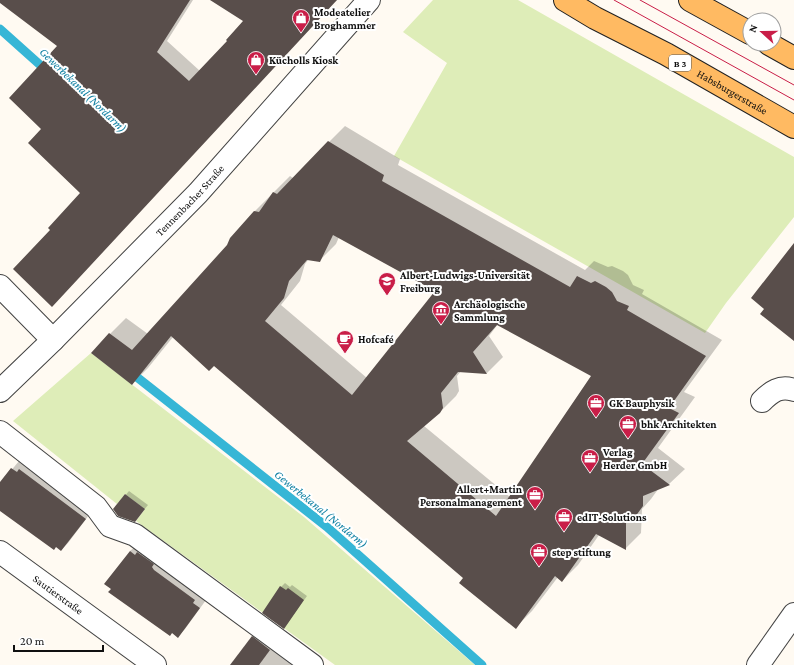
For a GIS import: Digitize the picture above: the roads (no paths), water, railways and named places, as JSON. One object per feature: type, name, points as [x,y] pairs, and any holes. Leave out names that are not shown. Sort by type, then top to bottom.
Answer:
[{"type":"main road","name":"Habsburgerstraße","points":[[565,0],[596,18],[666,54],[794,127]]},
{"type":"main road","points":[[690,0],[742,29]]},
{"type":"main road","points":[[782,51],[794,58]]},
{"type":"street","name":"Tennenbacher Straße","points":[[0,390],[53,340],[198,193],[369,0]]},
{"type":"street","points":[[0,286],[53,340]]},
{"type":"street","points":[[762,401],[769,394],[778,389],[788,388],[794,390]]},
{"type":"street","points":[[0,432],[96,507],[110,526],[136,535],[312,665]]},
{"type":"street","name":"Sautierstraße","points":[[0,552],[155,665]]},
{"type":"street","points":[[758,665],[794,614]]},
{"type":"waterway","name":"Gewerbekanal (Nordarm)","points":[[0,29],[48,72]]},
{"type":"waterway","name":"Gewerbekanal (Nordarm)","points":[[138,378],[327,527],[482,665]]},
{"type":"tram line","points":[[614,0],[794,100]]},
{"type":"tram line","points":[[640,0],[794,85]]},
{"type":"place","name":"Modeatelier Broghammer","points":[[301,33]]},
{"type":"place","name":"Kücholls Kiosk","points":[[256,75]]},
{"type":"place","name":"Albert-Ludwigs-Universität Freiburg","points":[[387,296]]},
{"type":"place","name":"Archäologische Sammlung","points":[[441,325]]},
{"type":"place","name":"Hofcafé","points":[[345,354]]},
{"type":"place","name":"GK Bauphysik","points":[[596,418]]},
{"type":"place","name":"bhk Architekten","points":[[628,439]]},
{"type":"place","name":"Verlag Herder GmbH","points":[[590,473]]},
{"type":"place","name":"Allert+Martin Personalmanagement","points":[[535,510]]},
{"type":"place","name":"edIT-Solutions","points":[[564,532]]},
{"type":"place","name":"step stiftung","points":[[539,567]]}]
